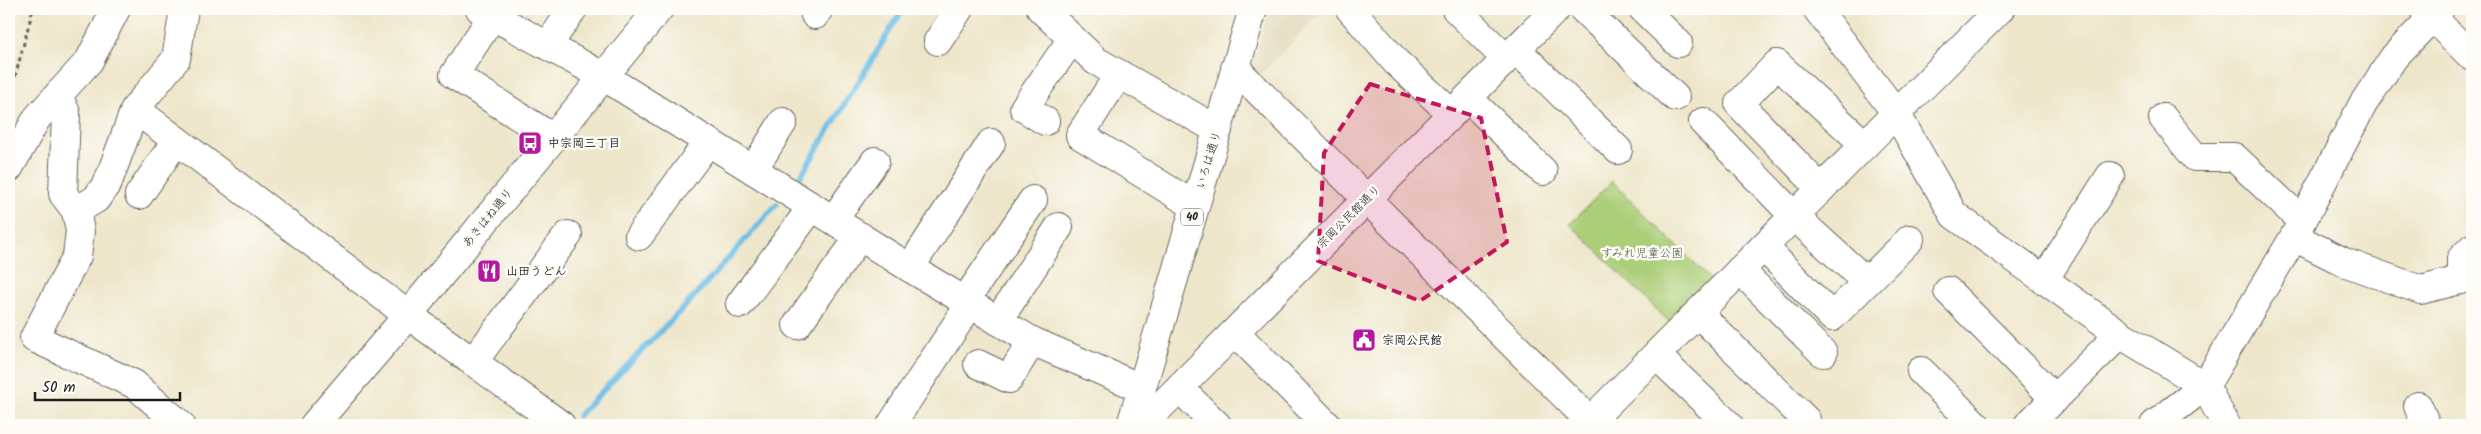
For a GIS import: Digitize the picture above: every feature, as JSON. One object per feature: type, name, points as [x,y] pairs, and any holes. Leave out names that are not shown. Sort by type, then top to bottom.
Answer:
[{"type":"street","points":[[9,168],[37,118],[90,61],[116,9]]},
{"type":"street","points":[[76,211],[96,199],[108,182],[135,109],[176,59],[184,9]]},
{"type":"street","points":[[548,45],[573,9]]},
{"type":"street","name":"あきはね通り","points":[[314,425],[408,315],[659,9]]},
{"type":"street","points":[[938,41],[958,9]]},
{"type":"street","points":[[1041,9],[1096,61],[1218,130]]},
{"type":"street","name":"いろは通り","points":[[1145,423],[1141,388],[1253,9]]},
{"type":"street","points":[[1350,9],[1396,62],[1460,106],[1543,171]]},
{"type":"street","points":[[1456,9],[1512,54],[1618,150]]},
{"type":"street","name":"宗岡公民館通り","points":[[1145,423],[1556,9]]},
{"type":"street","points":[[1583,9],[1675,97]]},
{"type":"street","points":[[1643,9],[1678,43]]},
{"type":"street","points":[[1817,9],[1896,113],[1954,215],[2120,334],[2204,386],[2226,425]]},
{"type":"street","points":[[1236,68],[1590,424],[1656,355],[2000,9]]},
{"type":"street","points":[[2154,425],[2204,386],[2298,229],[2363,104],[2394,57],[2432,11],[2472,57]]},
{"type":"street","points":[[553,138],[454,76],[486,12],[603,76],[998,322],[1032,341],[1141,388]]},
{"type":"street","points":[[1045,121],[1024,108],[1072,39]]},
{"type":"street","points":[[1821,189],[1739,104],[1777,64],[1865,145]]},
{"type":"street","points":[[1120,74],[1080,135],[1195,206]]},
{"type":"street","points":[[58,95],[66,113],[63,194],[76,211],[80,231],[77,256],[34,338],[134,384],[181,425]]},
{"type":"street","points":[[135,109],[176,142],[316,244],[408,315],[561,425]]},
{"type":"street","points":[[2163,118],[2195,157],[2234,157],[2298,229],[2344,262],[2421,290],[2467,278],[2461,259],[2472,248]]},
{"type":"street","points":[[753,170],[783,122]]},
{"type":"street","points":[[1704,122],[1794,216],[1866,282]]},
{"type":"street","points":[[139,195],[176,142]]},
{"type":"street","points":[[639,236],[707,142]]},
{"type":"street","points":[[910,268],[991,143]]},
{"type":"street","points":[[740,304],[823,213],[875,161]]},
{"type":"street","points":[[2044,280],[2110,176]]},
{"type":"street","points":[[891,425],[1033,200]]},
{"type":"street","points":[[998,322],[1059,227]]},
{"type":"street","points":[[473,362],[568,235]]},
{"type":"street","points":[[797,325],[860,236]]},
{"type":"street","points":[[1764,247],[1832,317],[1910,239]]},
{"type":"street","points":[[1740,270],[1823,353]]},
{"type":"street","points":[[1948,291],[2054,399]]},
{"type":"street","points":[[1698,313],[1806,420]]},
{"type":"street","points":[[1235,332],[1327,425]]},
{"type":"street","points":[[2028,425],[2120,334]]},
{"type":"street","points":[[978,364],[1009,379],[1032,341]]},
{"type":"street","points":[[1656,355],[1729,425]]},
{"type":"street","points":[[1921,371],[1976,425]]},
{"type":"street","points":[[1179,388],[1217,425]]},
{"type":"path","points":[[9,100],[33,9]]},
{"type":"highlighted area","points":[[1370,84],[1481,118],[1507,242],[1420,301],[1318,261],[1324,153]]},
{"type":"shaded area","points":[[1269,9],[1326,9],[1259,76],[1251,68]]},
{"type":"green space","name":"すみれ児童公園","points":[[1612,181],[1713,282],[1670,323],[1570,224]]},
{"type":"waterway","points":[[794,187],[903,9]]},
{"type":"waterway","points":[[578,416],[692,299],[777,204]]},
{"type":"place","name":"中宗岡三丁目","points":[[530,143]]},
{"type":"place","name":"山田うどん","points":[[489,271]]},
{"type":"place","name":"宗岡公民館","points":[[1364,340]]}]
